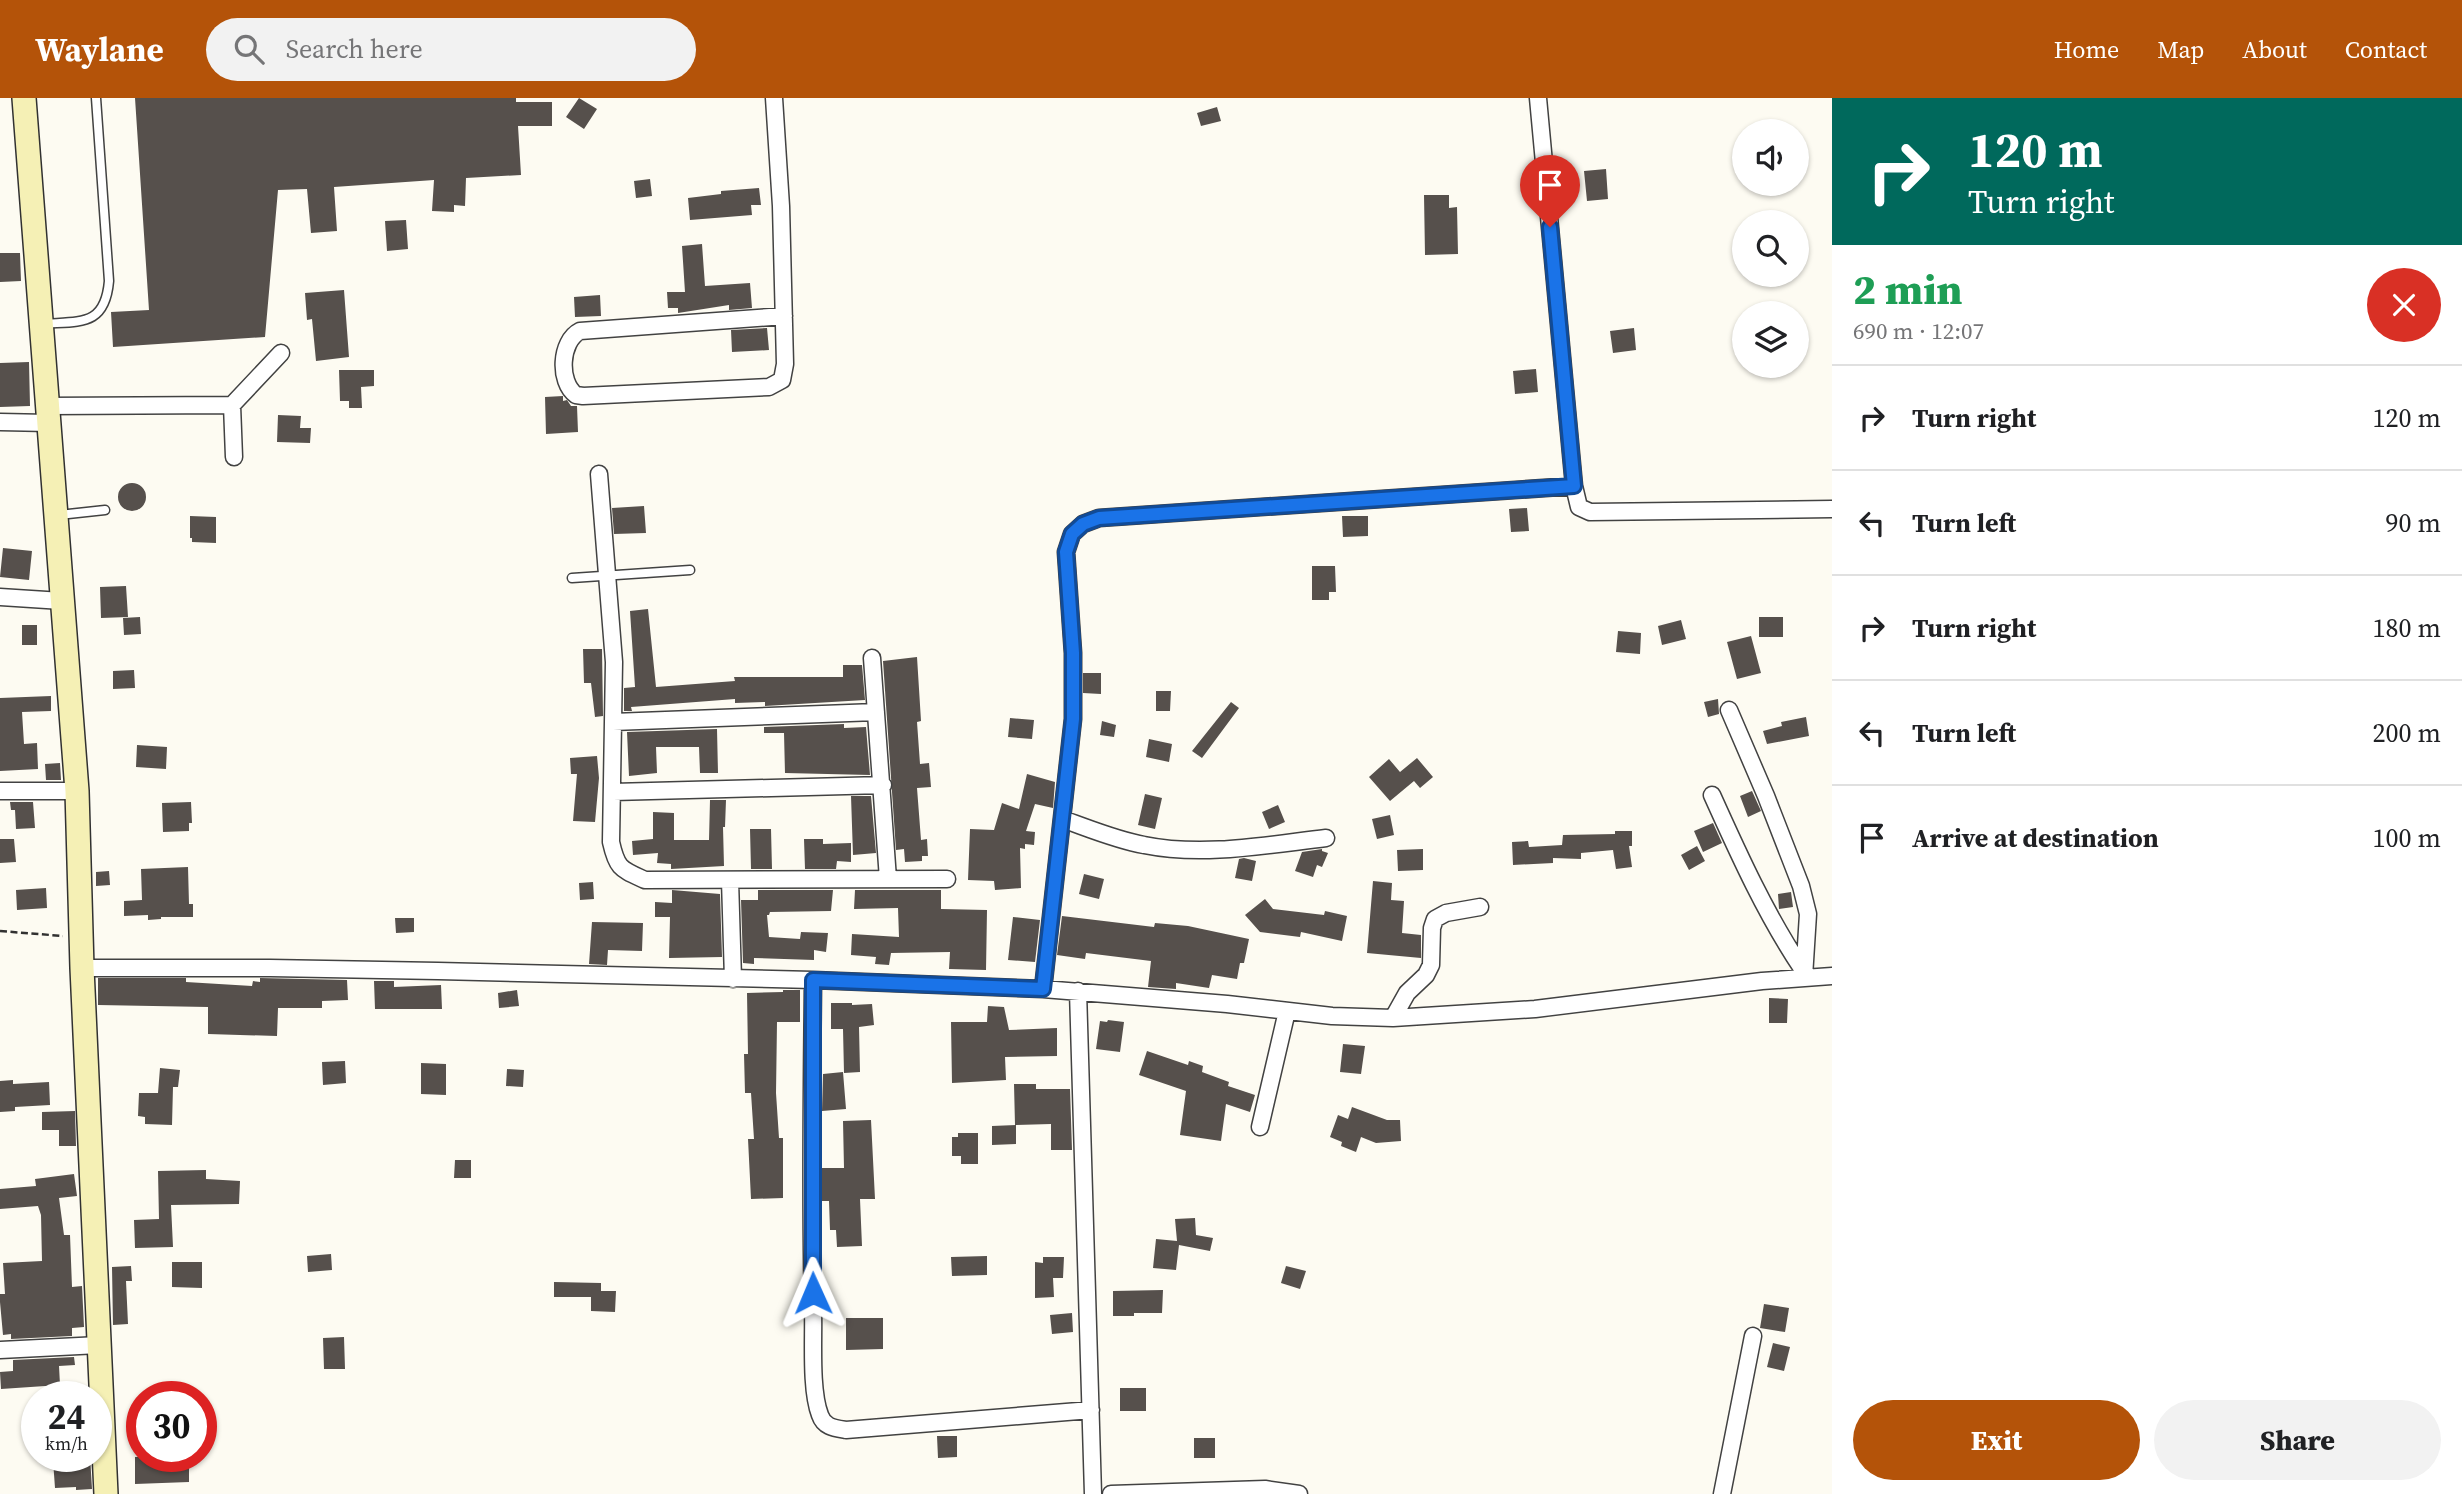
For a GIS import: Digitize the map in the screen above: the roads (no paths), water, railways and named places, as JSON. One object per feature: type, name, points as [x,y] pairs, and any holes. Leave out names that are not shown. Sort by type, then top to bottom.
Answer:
[{"type":"street","points":[[24,98],[77,791],[82,968],[106,1494]]},
{"type":"street","points":[[775,98],[784,316],[785,373],[782,380],[769,387],[583,396],[576,396],[568,386],[565,351],[568,341],[580,331],[784,316]]},
{"type":"street","points":[[1538,98],[1574,486],[1579,507],[1590,512],[1832,509]]},
{"type":"street","points":[[0,422],[48,415],[232,405],[281,353]]},
{"type":"street","points":[[232,405],[234,457]]},
{"type":"street","points":[[599,474],[614,662],[611,842],[615,860],[625,871],[645,880],[947,879]]},
{"type":"street","points":[[1043,989],[1073,719],[1073,653],[1066,552],[1072,534],[1083,524],[1099,518],[1574,486]]},
{"type":"street","points":[[0,597],[62,601]]},
{"type":"street","points":[[872,659],[888,879]]},
{"type":"street","points":[[1729,710],[1762,785],[1801,886],[1808,914],[1804,974]]},
{"type":"street","points":[[613,723],[876,712]]},
{"type":"street","points":[[613,792],[883,785]]},
{"type":"street","points":[[0,791],[77,791]]},
{"type":"street","points":[[1712,794],[1761,901],[1804,974]]},
{"type":"street","points":[[1062,819],[1141,845],[1170,849],[1259,846],[1326,838]]},
{"type":"street","points":[[730,880],[733,979]]},
{"type":"street","points":[[1394,1018],[1408,993],[1426,975],[1431,965],[1432,928],[1435,919],[1446,913],[1480,908]]},
{"type":"street","points":[[82,968],[270,968],[813,980],[1078,991],[1287,1011],[1394,1018],[1535,1009],[1804,974],[1832,976]]},
{"type":"street","points":[[813,980],[812,1265],[815,1374],[821,1418],[829,1427],[846,1430],[1091,1410]]},
{"type":"street","points":[[1078,991],[1093,1494]]},
{"type":"street","points":[[1259,1127],[1287,1011]]},
{"type":"street","points":[[1722,1494],[1753,1336]]},
{"type":"street","points":[[0,1350],[99,1345]]},
{"type":"street","points":[[1111,1494],[1265,1489],[1299,1494]]},
{"type":"lane","points":[[41,324],[89,318],[102,312],[108,300],[109,281],[96,98]]},
{"type":"lane","points":[[56,515],[105,510]]},
{"type":"lane","points":[[572,578],[690,570]]}]
